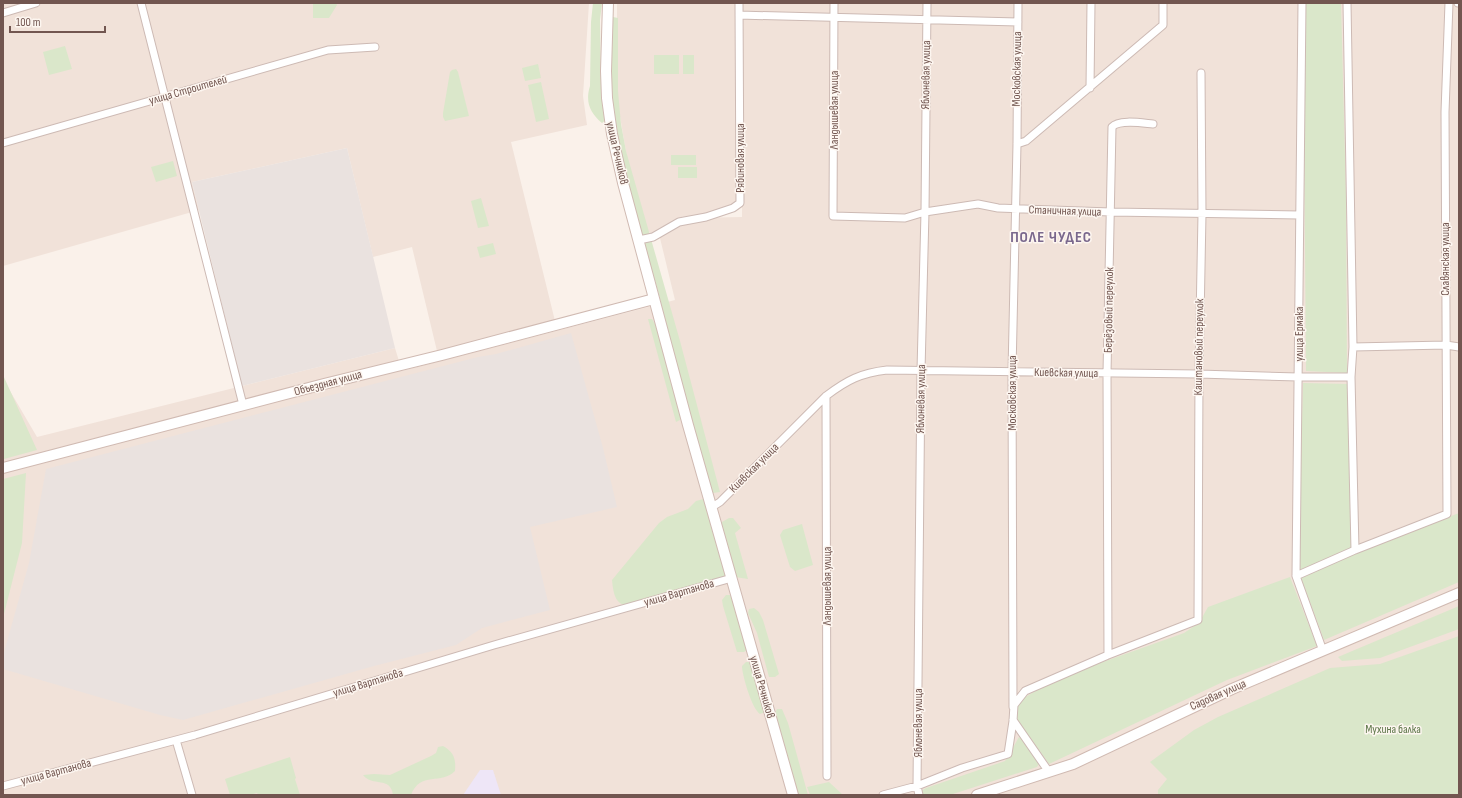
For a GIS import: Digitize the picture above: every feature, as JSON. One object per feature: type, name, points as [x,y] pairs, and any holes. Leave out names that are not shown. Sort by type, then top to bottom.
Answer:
[{"type":"main road","name":"улица Речников","points":[[608,3],[606,71],[608,116],[654,299],[793,795]]},
{"type":"main road","name":"Объездная улица","points":[[3,468],[654,299]]},
{"type":"main road","name":"Садовая улица","points":[[977,795],[1049,772],[1096,754],[1232,689],[1459,593]]},
{"type":"street","points":[[3,13],[36,3]]},
{"type":"street","points":[[141,3],[243,405]]},
{"type":"street","name":"Рябиновая улица","points":[[639,240],[653,237],[679,222],[706,217],[733,208],[740,203],[739,3]]},
{"type":"street","name":"Ландышевая улица","points":[[833,216],[834,3]]},
{"type":"street","name":"Яблоневая улица","points":[[918,795],[921,371],[925,212],[927,3]]},
{"type":"street","name":"Московская улица","points":[[1013,721],[1012,372],[1017,144],[1018,3]]},
{"type":"street","points":[[1090,88],[1091,3]]},
{"type":"street","points":[[1017,144],[1026,141],[1163,25],[1163,3]]},
{"type":"street","name":"улица Ермака","points":[[1302,3],[1296,576],[1323,651]]},
{"type":"street","points":[[1296,576],[1355,550],[1351,377],[1353,347],[1347,3]]},
{"type":"street","name":"Славянская улица","points":[[1355,550],[1446,514],[1445,112],[1449,3]]},
{"type":"street","points":[[739,15],[1018,22]]},
{"type":"street","name":"улица Строителей","points":[[3,144],[328,50],[376,46]]},
{"type":"street","name":"Каштановый переулок","points":[[1108,655],[1198,620],[1199,374],[1202,214],[1201,73]]},
{"type":"street","name":"Берёзовый переулок","points":[[1108,655],[1107,373],[1112,127],[1121,122],[1152,124]]},
{"type":"street","name":"Станичная улица","points":[[833,216],[905,218],[925,212],[978,204],[998,208],[1015,209],[1299,215]]},
{"type":"street","points":[[1353,347],[1446,345],[1459,347]]},
{"type":"street","name":"Киевская улица","points":[[712,507],[720,502],[826,396],[843,383],[863,374],[887,370],[1351,377]]},
{"type":"street","name":"Ландышевая улица","points":[[826,396],[827,776]]},
{"type":"street","name":"улица Вартанова","points":[[3,786],[176,740],[494,645],[732,578]]},
{"type":"street","points":[[883,795],[917,786],[962,768],[1008,754],[1014,705],[1025,691],[1108,655]]},
{"type":"street","points":[[1013,721],[1049,772]]},
{"type":"street","points":[[176,740],[192,795]]},
{"type":"shaded area","points":[[3,3],[589,3],[583,96],[587,125],[511,142],[555,321],[437,351],[412,247],[373,257],[347,148],[192,182],[199,210],[3,266]]},
{"type":"shaded area","points":[[617,3],[737,3],[736,204],[704,215],[681,217],[651,235],[643,223],[631,181],[617,99]]},
{"type":"shaded area","points":[[743,3],[1459,3],[1459,795],[3,795],[3,379],[37,437],[395,348],[402,371],[675,300],[659,234],[689,218],[742,217]]},
{"type":"shaded area","points":[[347,148],[395,348],[242,386],[192,182]]},
{"type":"shaded area","points":[[571,333],[603,448],[617,507],[530,527],[550,610],[482,628],[456,645],[374,666],[183,720],[160,715],[3,669],[3,656],[29,563],[46,469],[478,357],[496,354]]},
{"type":"shaded area","points":[[480,770],[493,770],[501,795],[463,795]]},
{"type":"green space","points":[[336,3],[337,5],[329,18],[313,18],[313,4]]},
{"type":"green space","points":[[593,3],[602,3],[600,20],[601,90],[606,120],[602,123],[594,115],[588,102]]},
{"type":"green space","points":[[1303,3],[1341,3],[1346,195],[1347,373],[1306,371]]},
{"type":"green space","points":[[609,18],[618,18],[618,91],[621,124],[626,151],[680,341],[720,492],[713,493],[656,284],[632,205],[612,121]]},
{"type":"green space","points":[[65,46],[72,69],[49,75],[43,52]]},
{"type":"green space","points":[[654,55],[679,55],[679,74],[654,74]]},
{"type":"green space","points":[[683,55],[694,55],[694,74],[683,74]]},
{"type":"green space","points":[[538,64],[541,78],[525,81],[522,68]]},
{"type":"green space","points":[[456,69],[469,116],[445,121],[443,113],[450,72]]},
{"type":"green space","points":[[541,82],[549,119],[536,122],[528,85]]},
{"type":"green space","points":[[671,155],[696,155],[696,165],[671,165]]},
{"type":"green space","points":[[173,161],[177,176],[156,182],[151,167]]},
{"type":"green space","points":[[678,167],[697,167],[697,178],[678,178]]},
{"type":"green space","points":[[481,198],[489,226],[478,228],[471,201]]},
{"type":"green space","points":[[493,243],[496,254],[480,258],[477,247]]},
{"type":"green space","points":[[648,319],[652,319],[655,324],[662,343],[683,416],[676,422]]},
{"type":"green space","points":[[3,375],[37,450],[4,459],[3,456]]},
{"type":"green space","points":[[1303,383],[1350,384],[1351,548],[1298,572]]},
{"type":"green space","points":[[26,473],[22,543],[3,618],[3,479]]},
{"type":"green space","points":[[707,498],[728,576],[624,605],[618,601],[615,595],[612,580],[659,523],[667,517],[688,509],[696,501]]},
{"type":"green space","points":[[1459,513],[1459,582],[1324,640],[1301,578],[1354,554]]},
{"type":"green space","points":[[729,518],[733,518],[741,528],[735,533],[748,579],[735,577],[722,528],[722,522]]},
{"type":"green space","points":[[802,524],[813,565],[795,571],[790,567],[780,535],[783,530]]},
{"type":"green space","points":[[1290,577],[1317,646],[1227,680],[1049,764],[1016,718],[1018,705],[1025,697],[1054,681],[1184,633],[1199,623],[1208,607]]},
{"type":"green space","points":[[726,595],[730,595],[732,598],[747,650],[744,652],[737,652],[723,606],[722,600]]},
{"type":"green space","points":[[1459,606],[1459,629],[1380,658],[1342,661],[1338,657]]},
{"type":"green space","points":[[754,608],[759,612],[763,620],[779,674],[775,677],[769,677],[757,633],[748,613],[749,609]]},
{"type":"green space","name":"Мухина балка","points":[[1459,636],[1459,795],[1158,795],[1158,790],[1167,779],[1150,762],[1194,730],[1218,717],[1330,668],[1380,664]]},
{"type":"green space","points":[[746,662],[750,662],[752,664],[765,712],[760,714],[751,699],[742,670],[742,666]]},
{"type":"green space","points":[[777,709],[782,709],[788,723],[808,795],[797,795],[775,720],[775,713]]},
{"type":"green space","points":[[1019,737],[1030,748],[1040,762],[1037,767],[950,795],[921,795],[921,791],[926,788],[1005,761]]},
{"type":"green space","points":[[443,746],[454,756],[455,771],[450,775],[420,783],[411,795],[393,795],[392,789],[385,783],[371,781],[363,775],[390,775],[431,756],[436,753],[438,747]]},
{"type":"green space","points":[[290,757],[300,795],[258,795],[257,793],[250,795],[230,795],[225,779]]},
{"type":"green space","points":[[829,782],[843,795],[810,795],[807,787]]},
{"type":"district","name":"ПОЛЕ ЧУДЕС","points":[[1051,237]]}]
